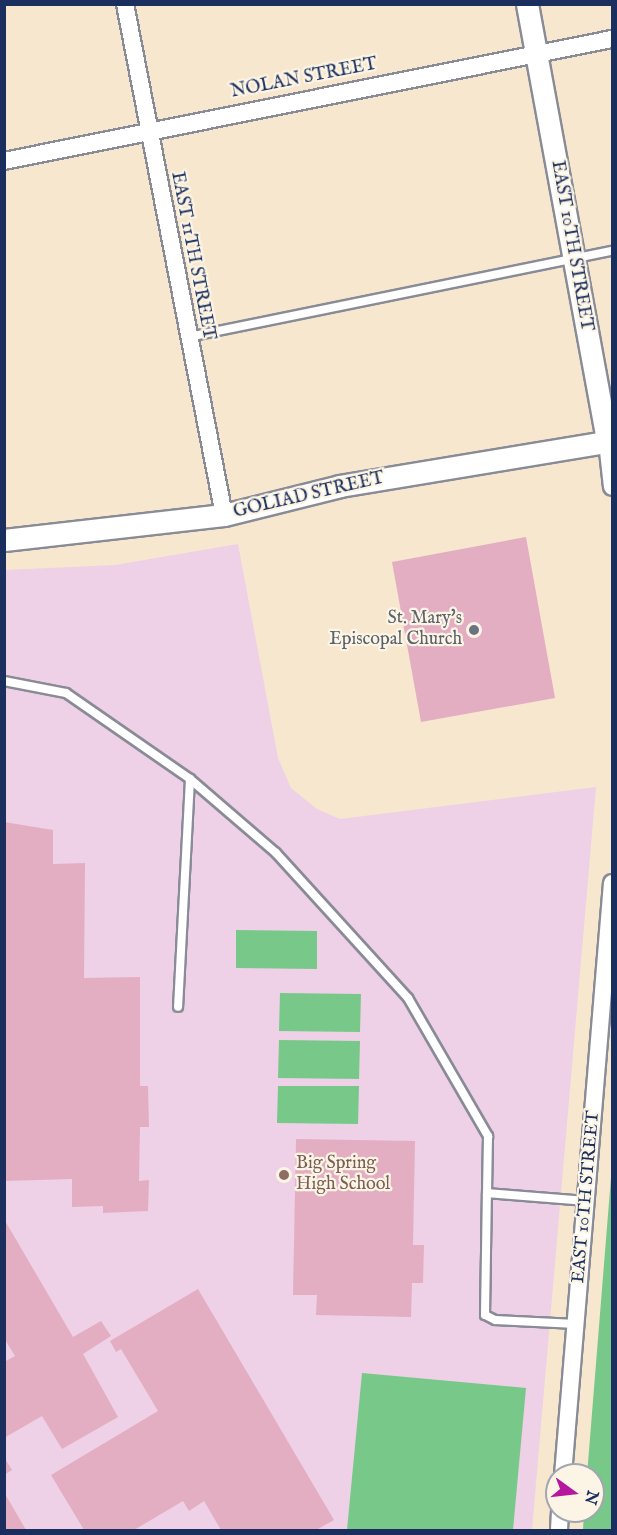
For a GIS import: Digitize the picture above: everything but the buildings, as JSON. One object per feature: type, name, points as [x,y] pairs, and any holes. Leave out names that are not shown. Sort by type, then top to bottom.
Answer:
[{"type":"street","name":"EAST 11TH STREET","points":[[125,4],[147,130],[224,515]]},
{"type":"street","name":"EAST 10TH STREET","points":[[527,4],[573,259],[610,442],[612,487]]},
{"type":"street","name":"NOLAN STREET","points":[[4,161],[147,130],[612,39]]},
{"type":"street","name":"GOLIAD STREET","points":[[4,540],[224,515],[340,486],[610,442]]},
{"type":"street","name":"EAST 10TH STREET","points":[[564,1463],[612,883]]},
{"type":"lane","points":[[188,337],[612,251]]},
{"type":"lane","points":[[4,681],[66,693],[190,779],[276,853],[408,998],[488,1136],[485,1315],[495,1320],[576,1324]]},
{"type":"lane","points":[[178,1007],[190,779]]},
{"type":"lane","points":[[487,1193],[586,1201]]},
{"type":"shaded area","name":"Big Spring High School","points":[[238,544],[278,758],[291,788],[317,809],[340,819],[596,787],[532,1530],[5,1530],[5,570],[115,565]]},
{"type":"green space","points":[[236,930],[317,931],[317,969],[236,968]]},
{"type":"green space","points":[[280,993],[361,994],[360,1032],[279,1031]]},
{"type":"green space","points":[[279,1040],[360,1041],[359,1079],[278,1078]]},
{"type":"green space","points":[[278,1086],[359,1086],[358,1124],[277,1123]]},
{"type":"green space","points":[[612,1165],[612,1530],[583,1530],[583,1523],[605,1523],[605,1463],[588,1463]]},
{"type":"green space","points":[[362,1373],[526,1388],[513,1530],[347,1530]]},
{"type":"place","name":"St. Mary's Episcopal Church","points":[[474,630]]},
{"type":"place","name":"Big Spring High School","points":[[284,1175]]}]
